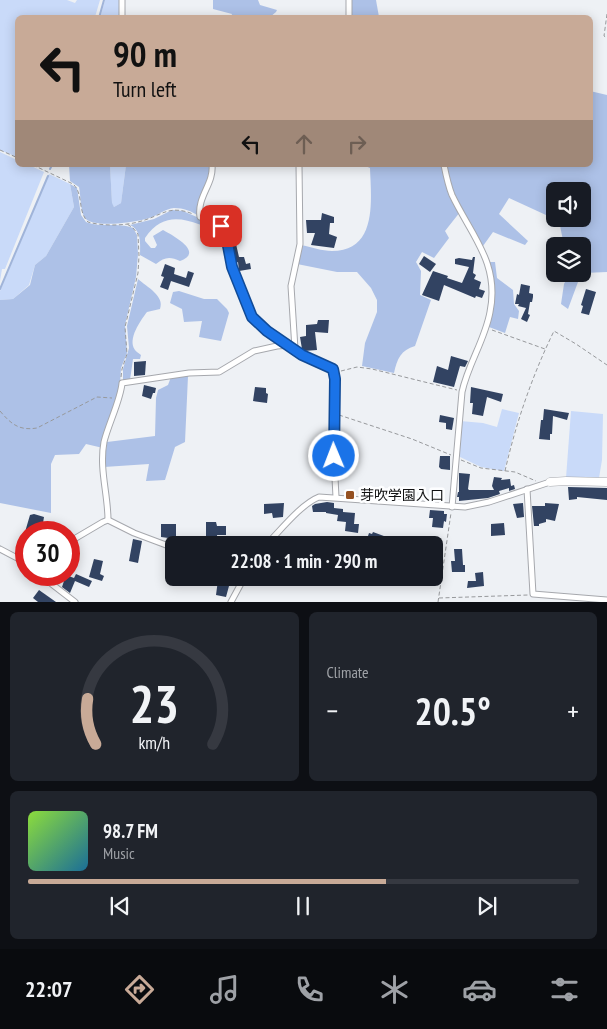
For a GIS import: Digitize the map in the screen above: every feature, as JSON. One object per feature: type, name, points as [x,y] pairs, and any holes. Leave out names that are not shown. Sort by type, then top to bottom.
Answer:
[{"type":"street","points":[[122,0],[122,15]]},
{"type":"street","points":[[348,15],[349,0]]},
{"type":"street","points":[[212,167],[211,178],[201,198],[200,217],[221,226],[225,230],[232,267],[252,317],[267,331],[302,355],[331,367],[334,373],[336,497]]},
{"type":"street","points":[[295,349],[291,286],[300,244],[299,167]]},
{"type":"street","points":[[445,167],[451,192],[488,262],[492,295],[487,328],[464,380],[452,507]]},
{"type":"street","points":[[108,520],[102,467],[104,443],[122,383],[189,373],[219,372],[254,351],[290,345]]},
{"type":"street","points":[[275,536],[312,500],[319,497],[452,507],[477,506],[547,483],[566,481],[607,482]]},
{"type":"street","points":[[528,489],[533,594],[607,600]]},
{"type":"street","points":[[80,535],[108,520],[134,533],[165,545]]},
{"type":"street","points":[[0,550],[15,557]]},
{"type":"street","points":[[54,586],[74,602]]},
{"type":"street","points":[[232,602],[240,586]]},
{"type":"path","points":[[607,14],[603,32],[607,38]]},
{"type":"path","points":[[0,150],[15,157]]},
{"type":"path","points":[[37,167],[77,187],[82,214],[88,222],[127,224],[153,218],[172,209],[182,210],[200,217]]},
{"type":"path","points":[[122,383],[121,373],[128,354],[125,327],[138,273],[139,256],[138,234],[127,224]]},
{"type":"path","points":[[487,328],[545,349]]},
{"type":"path","points":[[505,472],[521,412],[545,349],[554,331],[607,365]]},
{"type":"path","points":[[334,373],[357,367],[372,369],[462,392]]},
{"type":"path","points":[[0,412],[14,426],[29,429],[37,428],[97,397],[117,398]]},
{"type":"path","points":[[334,413],[412,439],[481,468],[521,474],[547,483]]},
{"type":"path","points":[[438,602],[446,537],[452,507]]},
{"type":"path","points":[[439,598],[533,594]]},
{"type":"shaded area","points":[[0,0],[67,0],[75,3],[77,0],[100,0],[96,15],[15,15],[15,156],[0,150]]},
{"type":"shaded area","points":[[105,0],[120,0],[120,15],[101,15]]},
{"type":"shaded area","points":[[213,0],[258,0],[260,5],[277,10],[272,15],[232,15],[213,9]]},
{"type":"shaded area","points":[[351,0],[376,0],[379,15],[350,15]]},
{"type":"shaded area","points":[[593,92],[607,95],[607,272],[591,273],[591,237],[563,237],[560,227],[591,227],[591,182],[546,182],[546,215],[509,198],[499,214],[528,241],[525,245],[493,232],[483,246],[452,191],[446,167],[593,167]]},
{"type":"shaded area","points":[[0,152],[15,159],[15,167],[33,167],[44,172],[5,269],[2,269],[0,281]]},
{"type":"shaded area","points":[[69,167],[110,167],[112,203],[114,207],[121,203],[126,167],[211,167],[199,216],[187,210],[174,208],[146,219],[107,224],[97,223],[90,221],[83,215],[79,187],[70,181]]},
{"type":"shaded area","points":[[110,167],[126,167],[121,203],[114,207],[112,204]]},
{"type":"shaded area","points":[[368,167],[444,167],[460,212],[445,231],[449,238],[434,258],[422,252],[416,262],[421,271],[420,295],[431,300],[415,346],[406,350],[400,356],[394,373],[362,366],[365,343],[377,312],[377,300],[371,288],[357,272],[337,272],[297,264],[301,245],[328,251],[347,249],[365,233],[371,208],[370,168]]},
{"type":"shaded area","points":[[49,174],[70,184],[74,207],[46,256],[35,265],[29,285],[13,299],[0,300],[0,291]]},
{"type":"shaded area","points":[[70,184],[77,188],[81,215],[86,222],[133,228],[137,235],[138,254],[136,277],[125,325],[127,353],[121,368],[120,384],[103,448],[86,444],[79,454],[55,455],[51,464],[51,513],[0,503],[0,300],[13,299],[30,285],[35,265],[46,256],[74,207]]},
{"type":"shaded area","points":[[172,210],[183,211],[222,228],[224,233],[182,220],[163,222],[154,228],[145,238],[145,241],[151,248],[155,248],[157,245],[153,236],[163,230],[184,244],[189,253],[187,257],[180,261],[167,258],[156,264],[140,255],[140,242],[137,231],[130,225],[154,219]]},
{"type":"shaded area","points":[[489,262],[495,262],[497,278],[513,290],[514,304],[519,311],[518,319],[510,317],[505,333],[489,327],[492,312]]},
{"type":"shaded area","points":[[138,279],[158,296],[161,304],[160,309],[147,312],[136,330],[133,346],[135,351],[141,355],[140,359],[133,359],[130,380],[123,381],[123,369],[129,348],[127,326]]},
{"type":"shaded area","points":[[565,282],[578,282],[568,309],[561,304]]},
{"type":"shaded area","points":[[179,291],[204,299],[217,299],[227,309],[229,313],[221,341],[199,337],[202,321],[184,322],[182,309],[170,303],[173,292]]},
{"type":"shaded area","points":[[187,374],[185,442],[175,447],[165,480],[146,481],[149,464],[104,467],[107,442],[155,436],[158,390],[168,385],[171,377]]},
{"type":"shaded area","points":[[502,409],[519,413],[504,471],[481,467],[458,456],[460,421],[483,423],[497,427]]},
{"type":"shaded area","points":[[571,411],[603,414],[602,460],[599,478],[566,478]]},
{"type":"building","points":[[217,208],[240,210],[238,222],[230,221],[230,218],[217,218]]},
{"type":"building","points":[[322,213],[334,217],[334,223],[330,223],[329,234],[337,237],[334,248],[311,245],[315,233],[307,233],[306,220],[321,220]]},
{"type":"building","points":[[236,244],[239,257],[244,257],[246,264],[250,263],[251,269],[239,271],[232,245]]},
{"type":"building","points":[[424,256],[436,264],[430,272],[419,264]]},
{"type":"building","points":[[475,257],[473,273],[476,275],[474,279],[481,282],[479,289],[485,291],[482,298],[476,296],[475,298],[444,285],[439,301],[422,295],[433,271],[462,283],[469,267],[455,264],[455,259],[472,260]]},
{"type":"building","points":[[165,264],[175,268],[174,274],[186,278],[188,271],[194,273],[189,287],[171,281],[168,290],[160,287],[164,277],[161,276]]},
{"type":"building","points":[[521,284],[530,286],[529,293],[533,294],[527,322],[521,319],[526,308],[515,304]]},
{"type":"building","points":[[586,289],[596,292],[589,315],[581,313],[583,306],[581,305]]},
{"type":"building","points":[[318,320],[329,320],[328,333],[315,332],[317,350],[304,351],[300,337],[306,336],[306,325],[317,324]]},
{"type":"building","points":[[451,356],[468,361],[465,367],[460,366],[454,387],[433,382],[437,366],[448,370]]},
{"type":"building","points":[[146,361],[145,375],[134,376],[134,362]]},
{"type":"building","points":[[144,385],[156,388],[151,399],[142,396]]},
{"type":"building","points":[[255,387],[266,388],[266,393],[268,394],[267,403],[253,401]]},
{"type":"building","points":[[471,387],[503,394],[501,402],[487,397],[483,416],[472,414],[473,403],[470,403]]},
{"type":"building","points":[[544,409],[569,413],[567,420],[553,416],[550,440],[539,439]]},
{"type":"building","points":[[440,415],[454,418],[452,430],[446,429],[446,423],[439,422]]},
{"type":"building","points":[[440,456],[450,456],[450,470],[439,467]]},
{"type":"building","points":[[459,473],[470,474],[469,490],[494,490],[492,486],[494,477],[502,478],[501,480],[510,479],[511,486],[514,485],[515,489],[509,491],[509,488],[499,491],[500,494],[488,498],[459,501],[459,497],[457,497],[459,492]]},
{"type":"building","points":[[568,487],[607,488],[607,500],[577,497],[577,499],[569,500]]},
{"type":"building","points":[[327,502],[334,503],[334,508],[343,509],[343,512],[355,513],[354,524],[359,524],[358,533],[345,531],[346,522],[337,521],[338,515],[326,512],[313,512],[312,506]]},
{"type":"building","points":[[284,503],[283,517],[273,518],[272,513],[264,514],[264,504]]},
{"type":"building","points":[[523,503],[524,517],[517,518],[513,504]]},
{"type":"building","points":[[545,503],[559,504],[555,521],[546,519],[546,522],[539,524],[539,526],[534,526],[532,506],[545,506]]},
{"type":"building","points":[[430,510],[444,511],[444,514],[447,514],[443,528],[432,527],[433,518],[429,518]]},
{"type":"building","points":[[34,514],[44,517],[43,521],[28,521],[30,515]]},
{"type":"building","points":[[206,522],[216,522],[217,526],[226,526],[226,535],[206,536]]},
{"type":"building","points":[[504,523],[505,535],[491,536],[491,524]]},
{"type":"building","points":[[161,524],[176,524],[176,536],[161,537]]},
{"type":"building","points":[[373,532],[384,536],[368,536],[369,533],[372,534]]},
{"type":"building","points":[[133,539],[142,541],[138,563],[129,561]]},
{"type":"building","points":[[454,549],[462,549],[465,572],[452,572],[451,561],[455,561]]},
{"type":"building","points":[[94,559],[103,561],[100,574],[104,576],[102,581],[89,577]]},
{"type":"building","points":[[483,572],[484,586],[467,588],[468,581],[476,581],[475,573]]},
{"type":"building","points":[[80,576],[92,581],[89,587],[80,583]]},
{"type":"building","points":[[62,586],[73,586],[70,593]]},
{"type":"building","points":[[217,586],[229,586],[226,597],[216,595]]},
{"type":"building","points":[[39,590],[56,602],[38,602],[33,598]]},
{"type":"waterway","points":[[100,15],[104,0]]},
{"type":"waterway","points":[[0,289],[48,176]]},
{"type":"place","name":"芽吹学園入口","points":[[350,495]]},
{"type":"route","points":[[221,226],[225,230],[232,267],[252,317],[267,331],[302,355],[333,369],[335,379],[334,456]]}]
